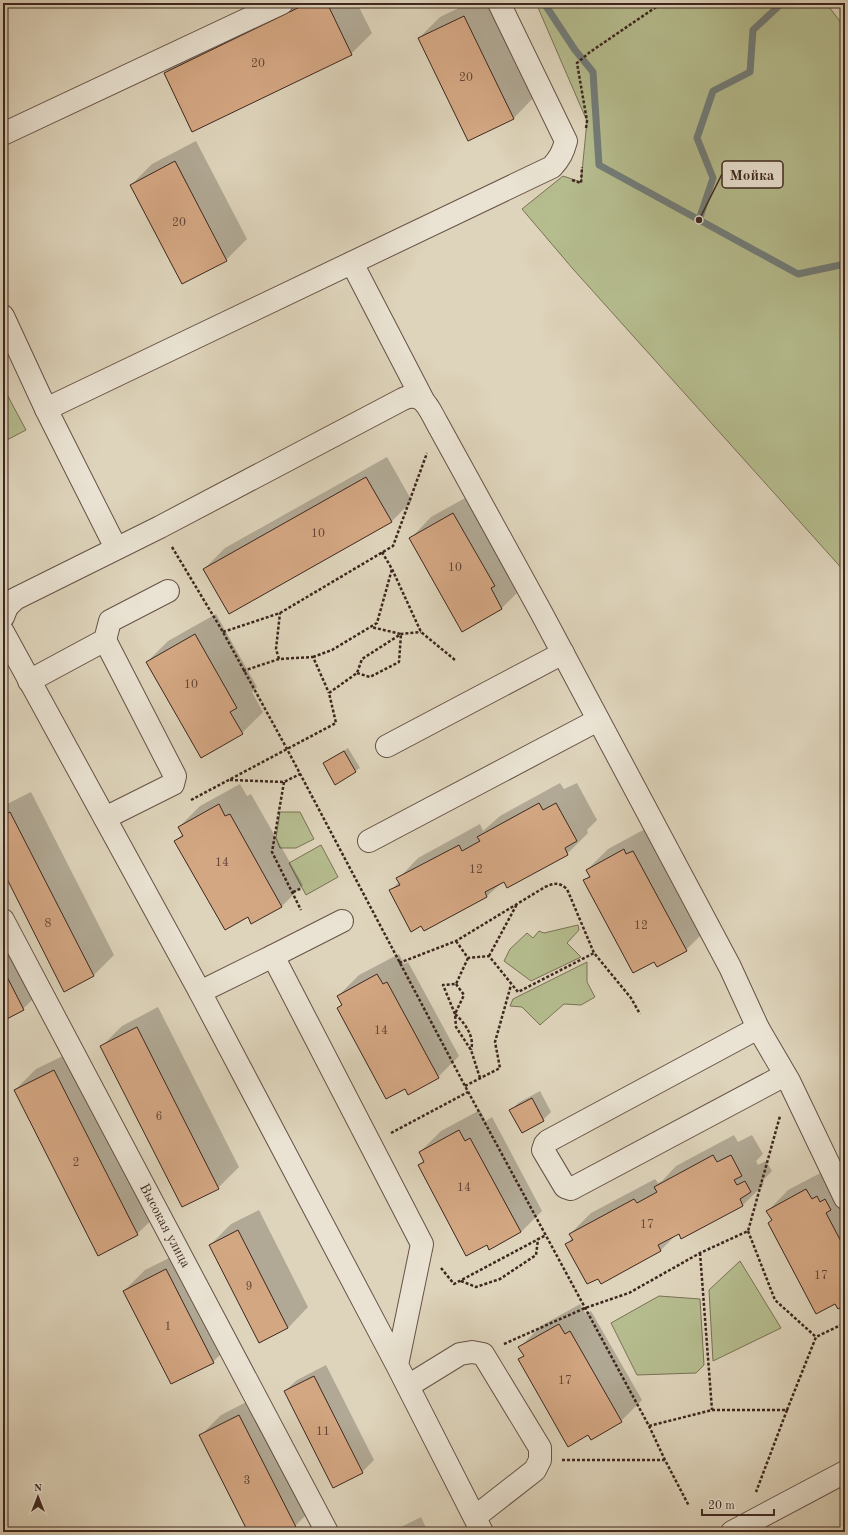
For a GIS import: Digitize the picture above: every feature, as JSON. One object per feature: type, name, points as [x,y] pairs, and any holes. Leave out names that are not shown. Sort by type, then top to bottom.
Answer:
[{"type":"street","points":[[3,134],[282,3]]},
{"type":"street","points":[[46,409],[552,167],[563,152],[566,140],[499,3]]},
{"type":"street","points":[[352,263],[423,400],[563,652],[730,967],[758,1028],[787,1078],[845,1198]]},
{"type":"street","points":[[3,316],[46,409],[116,548]]},
{"type":"street","points":[[3,617],[7,607],[15,599],[160,527],[403,399],[410,396],[417,396],[423,400]]},
{"type":"street","points":[[105,818],[173,784],[175,776],[105,640],[110,621],[168,591]]},
{"type":"street","points":[[3,632],[200,992],[408,1386],[478,1524],[535,1470],[540,1460],[540,1448],[484,1354],[472,1352],[460,1354],[408,1386]]},
{"type":"street","points":[[29,681],[105,640]]},
{"type":"street","points":[[387,746],[563,652]]},
{"type":"street","points":[[369,841],[598,720]]},
{"type":"street","name":"Высокая улица","points":[[3,920],[326,1532]]},
{"type":"street","points":[[200,992],[342,921]]},
{"type":"street","points":[[273,956],[422,1244],[397,1365]]},
{"type":"street","points":[[758,1028],[548,1141],[543,1150],[565,1187],[571,1189],[787,1078]]},
{"type":"street","points":[[738,1528],[845,1472]]},
{"type":"path","points":[[586,129],[587,121],[577,62],[662,3]]},
{"type":"path","points":[[552,167],[563,176],[580,183],[583,160]]},
{"type":"path","points":[[224,632],[280,613],[393,546],[437,423]]},
{"type":"path","points":[[160,527],[224,632],[243,671],[287,749],[468,1092],[649,1426],[664,1460],[689,1506]]},
{"type":"path","points":[[382,552],[392,569],[421,632],[456,660]]},
{"type":"path","points":[[243,671],[279,658],[313,656],[332,650],[378,623],[392,569]]},
{"type":"path","points":[[279,658],[276,649],[280,613]]},
{"type":"path","points":[[371,627],[401,634],[421,632]]},
{"type":"path","points":[[329,693],[357,673],[362,659],[401,634]]},
{"type":"path","points":[[357,673],[370,677],[400,662],[401,634]]},
{"type":"path","points":[[190,801],[336,723],[329,693],[313,656]]},
{"type":"path","points":[[230,780],[284,782],[300,774]]},
{"type":"path","points":[[284,782],[272,852],[301,910]]},
{"type":"path","points":[[400,963],[456,941],[517,903],[553,883],[562,884],[567,889],[594,953],[631,998],[640,1014]]},
{"type":"path","points":[[292,892],[302,888]]},
{"type":"path","points":[[489,956],[517,903]]},
{"type":"path","points":[[456,941],[468,958]]},
{"type":"path","points":[[489,956],[518,992],[594,953]]},
{"type":"path","points":[[468,958],[489,956]]},
{"type":"path","points":[[456,984],[468,958]]},
{"type":"path","points":[[455,1014],[464,995],[456,984]]},
{"type":"path","points":[[456,984],[443,985],[455,1014],[456,1027],[471,1050],[480,1078]]},
{"type":"path","points":[[465,1086],[500,1068],[495,1042],[512,984]]},
{"type":"path","points":[[455,1014],[465,1023],[473,1044],[471,1050]]},
{"type":"path","points":[[787,1078],[748,1231],[775,1300],[816,1337]]},
{"type":"path","points":[[370,1144],[468,1092]]},
{"type":"path","points":[[484,1354],[585,1308],[629,1293],[700,1253],[748,1231]]},
{"type":"path","points":[[422,1244],[454,1284],[546,1235]]},
{"type":"path","points":[[460,1281],[476,1287],[500,1279],[536,1254],[538,1239]]},
{"type":"path","points":[[700,1253],[712,1410]]},
{"type":"path","points":[[738,1528],[816,1337],[845,1323]]},
{"type":"path","points":[[649,1426],[712,1410],[787,1410]]},
{"type":"path","points":[[540,1460],[664,1460]]},
{"type":"green space","points":[[536,3],[826,3],[845,28],[845,572],[573,269],[522,209],[563,176],[581,182],[587,121]]},
{"type":"green space","points":[[3,387],[26,430],[3,442]]},
{"type":"green space","points":[[280,812],[300,812],[314,839],[296,848],[280,848],[276,838]]},
{"type":"green space","points":[[321,845],[338,877],[306,895],[289,863]]},
{"type":"green space","points":[[578,925],[579,930],[567,943],[581,957],[531,981],[504,961],[510,949],[527,933],[533,938],[539,931],[544,933]]},
{"type":"green space","points":[[587,962],[587,982],[595,997],[581,1005],[564,1004],[540,1025],[522,1007],[510,1006],[513,999]]},
{"type":"green space","points":[[740,1261],[781,1328],[713,1361],[709,1290]]},
{"type":"green space","points":[[659,1296],[700,1299],[704,1365],[696,1373],[637,1375],[611,1323]]},
{"type":"building","points":[[308,3],[327,3],[352,55],[192,132],[164,73]]},
{"type":"building","points":[[464,16],[514,119],[468,141],[418,38]]},
{"type":"building","points":[[175,161],[227,261],[182,284],[130,185]]},
{"type":"building","points":[[366,477],[392,522],[229,614],[203,569]]},
{"type":"building","points":[[453,513],[495,586],[491,588],[502,609],[462,632],[409,538]]},
{"type":"building","points":[[195,634],[237,708],[230,712],[243,734],[201,758],[146,662]]},
{"type":"building","points":[[344,751],[356,772],[335,785],[323,763]]},
{"type":"building","points":[[539,803],[543,810],[556,803],[577,841],[565,848],[568,855],[507,888],[504,882],[485,892],[487,897],[424,931],[421,926],[411,932],[389,890],[400,885],[396,878],[459,845],[462,851],[480,841],[477,837]]},
{"type":"building","points":[[219,804],[225,816],[230,814],[282,907],[251,924],[248,917],[225,930],[174,841],[183,836],[178,827]]},
{"type":"building","points":[[10,812],[94,976],[64,992],[3,871],[3,816]]},
{"type":"building","points":[[624,849],[626,854],[633,851],[687,951],[657,967],[654,962],[633,973],[583,880],[590,877],[586,870]]},
{"type":"building","points":[[3,969],[24,1010],[3,1021]]},
{"type":"building","points":[[377,974],[383,984],[387,982],[439,1078],[408,1095],[405,1089],[386,1099],[337,1008],[342,1005],[337,996]]},
{"type":"building","points":[[137,1027],[219,1189],[182,1207],[100,1046]]},
{"type":"building","points":[[54,1070],[138,1235],[98,1256],[14,1090]]},
{"type":"building","points":[[532,1098],[544,1121],[522,1133],[509,1110]]},
{"type":"building","points":[[459,1130],[465,1141],[470,1138],[521,1232],[489,1250],[487,1245],[466,1256],[418,1165],[424,1162],[419,1152]]},
{"type":"building","points":[[713,1155],[717,1162],[731,1155],[742,1176],[734,1180],[737,1185],[745,1181],[751,1192],[740,1199],[743,1206],[681,1239],[679,1234],[658,1245],[661,1251],[601,1284],[598,1279],[587,1284],[565,1244],[573,1240],[569,1234],[634,1199],[637,1203],[657,1192],[654,1187]]},
{"type":"building","points":[[806,1189],[812,1199],[817,1196],[820,1202],[825,1199],[831,1210],[826,1213],[845,1249],[845,1305],[838,1309],[835,1304],[816,1314],[768,1223],[772,1220],[766,1211]]},
{"type":"building","points":[[238,1230],[288,1328],[259,1343],[209,1245]]},
{"type":"building","points":[[166,1269],[214,1363],[171,1384],[123,1291]]},
{"type":"building","points":[[559,1324],[565,1334],[570,1331],[622,1422],[591,1440],[588,1435],[568,1447],[518,1359],[524,1356],[518,1347]]},
{"type":"building","points":[[314,1376],[363,1473],[333,1488],[284,1391]]},
{"type":"building","points":[[239,1415],[296,1527],[285,1532],[248,1532],[199,1435]]},
{"type":"waterway","points":[[544,3],[575,50],[593,72],[599,165],[798,274],[845,264]]},
{"type":"waterway","points":[[699,220],[713,178],[697,138],[713,91],[750,72],[753,30],[782,3]]},
{"type":"place","name":"Мойка","points":[[699,220]]}]
